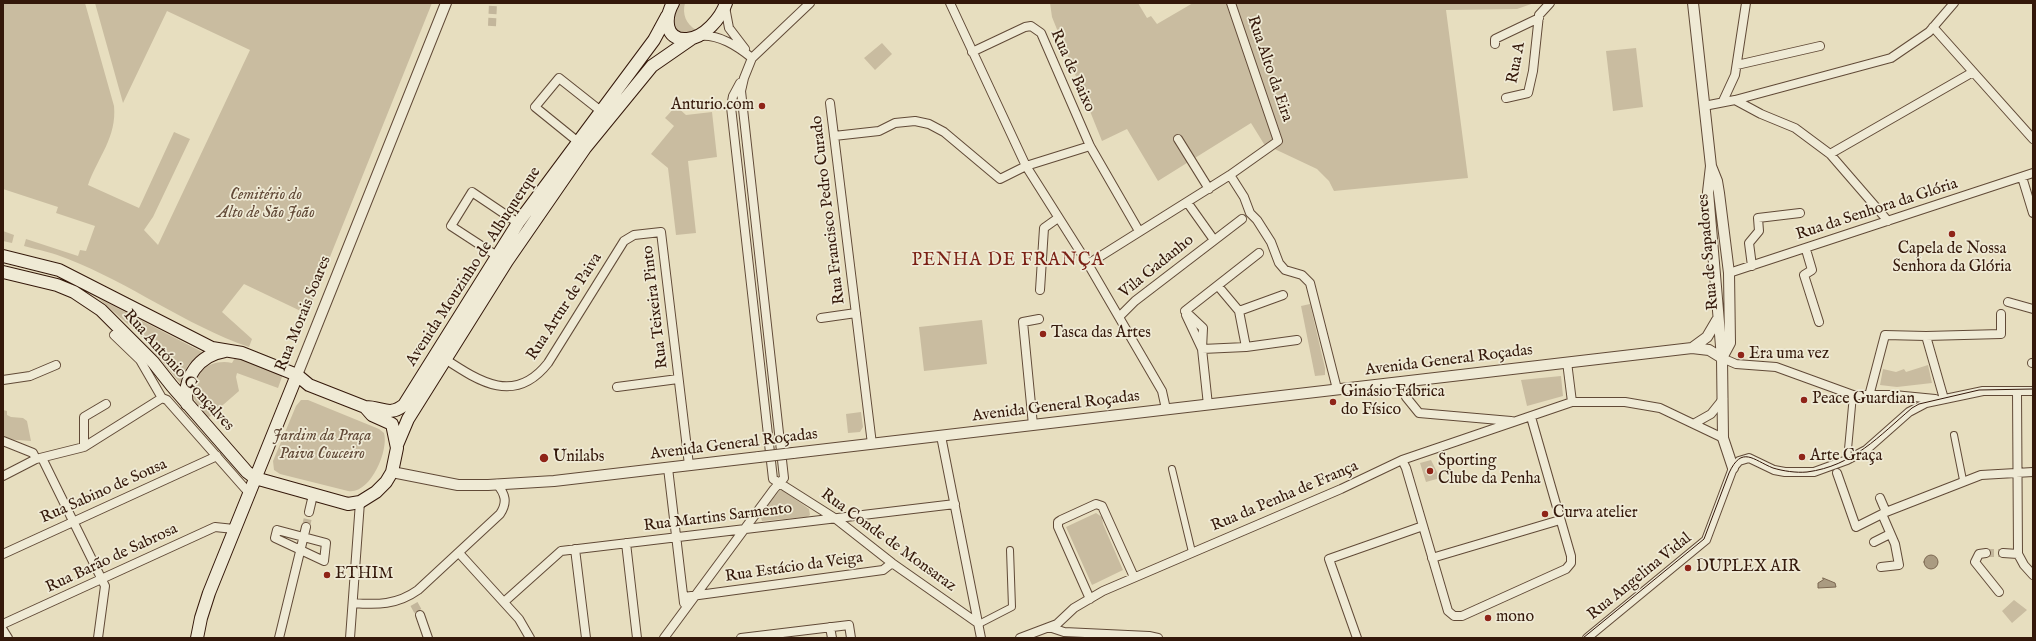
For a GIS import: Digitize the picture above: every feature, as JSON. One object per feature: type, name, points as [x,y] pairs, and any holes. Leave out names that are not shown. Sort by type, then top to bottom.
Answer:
[{"type":"main road","name":"Avenida Mouzinho de Albuquerque","points":[[397,444],[408,419],[441,357],[502,258],[518,223],[605,115],[652,66],[715,22],[726,5]]},
{"type":"main road","name":"Avenida Mouzinho de Albuquerque","points":[[605,115],[654,40],[669,8]]},
{"type":"main road","points":[[669,8],[667,25],[673,35],[678,38],[694,37]]},
{"type":"main road","name":"Avenida Mouzinho de Albuquerque","points":[[502,258],[528,229],[581,144]]},
{"type":"main road","points":[[518,223],[528,229]]},
{"type":"main road","name":"Rua António Gonçalves","points":[[3,256],[59,270],[212,348],[242,353],[297,376],[309,385],[365,407]]},
{"type":"main road","name":"Rua António Gonçalves","points":[[3,272],[57,285],[92,303],[134,341],[247,472],[255,478]]},
{"type":"main road","points":[[187,404],[186,389],[194,370],[209,356],[228,351]]},
{"type":"main road","name":"Avenida Mouzinho de Albuquerque","points":[[365,407],[377,407],[391,412],[396,411],[404,405],[441,357]]},
{"type":"main road","name":"Rua Morais Soares","points":[[197,638],[205,605],[234,529],[297,376]]},
{"type":"main road","points":[[255,478],[348,504],[360,502],[382,487],[392,472],[397,455],[397,444],[392,424],[372,415],[365,407]]},
{"type":"street","name":"Rua Morais Soares","points":[[297,376],[446,3]]},
{"type":"street","points":[[779,484],[773,479],[731,107],[733,96],[752,58],[810,3]]},
{"type":"street","points":[[950,3],[1026,166],[1088,264],[1162,391],[1166,409]]},
{"type":"street","name":"Rua Alto da Eira","points":[[1230,175],[1278,141],[1278,136],[1231,3]]},
{"type":"street","points":[[1495,44],[1495,39],[1539,18],[1545,7],[1550,3]]},
{"type":"street","name":"Rua de Sapadores","points":[[1693,3],[1711,166],[1708,192],[1722,358],[1723,438],[1733,468]]},
{"type":"street","points":[[1723,101],[1736,75],[1746,3]]},
{"type":"street","points":[[1704,106],[1723,101],[1735,100],[1891,58],[1902,52],[1933,27],[1954,3]]},
{"type":"street","points":[[726,5],[729,28],[752,58]]},
{"type":"street","name":"Rua A","points":[[1506,98],[1528,93],[1534,71],[1539,18]]},
{"type":"street","name":"Rua de Baixo","points":[[972,52],[1025,27],[1031,26],[1037,28],[1046,41],[1090,146]]},
{"type":"street","points":[[1933,27],[2033,139]]},
{"type":"street","points":[[694,37],[704,35],[718,38],[735,46],[752,58]]},
{"type":"street","points":[[1737,65],[1820,46]]},
{"type":"street","points":[[1830,154],[1973,72]]},
{"type":"street","points":[[664,638],[774,489],[784,478],[741,101],[745,74]]},
{"type":"street","points":[[581,144],[535,107],[559,78],[605,115]]},
{"type":"street","points":[[1735,100],[1760,114],[1795,128],[1830,154],[1888,221]]},
{"type":"street","name":"Rua Francisco Pedro Curado","points":[[830,103],[872,444]]},
{"type":"street","points":[[834,136],[879,131],[894,123],[915,121],[929,124],[944,132],[1000,180],[1026,166],[1090,146],[1139,231]]},
{"type":"street","points":[[1178,140],[1209,188]]},
{"type":"street","name":"Rua de Sapadores","points":[[1711,166],[1717,181],[1729,273],[1730,343],[1722,358]]},
{"type":"street","name":"Rua da Senhora da Glória","points":[[1729,273],[2033,173]]},
{"type":"street","points":[[738,175],[749,174]]},
{"type":"street","points":[[1088,264],[1230,175],[1244,197],[1250,213],[1257,220],[1271,242],[1279,263],[1285,270],[1302,275],[1310,283],[1337,389]]},
{"type":"street","points":[[2022,177],[2033,212]]},
{"type":"street","points":[[502,258],[450,226],[472,192],[518,223]]},
{"type":"street","name":"Vila Gadanho","points":[[1187,202],[1214,240]]},
{"type":"street","points":[[1752,266],[1749,243],[1759,231],[1758,218],[1800,212]]},
{"type":"street","points":[[1040,290],[1044,228],[1058,218]]},
{"type":"street","name":"Vila Gadanho","points":[[1119,317],[1136,301],[1242,219]]},
{"type":"street","name":"Rua Artur de Paiva","points":[[441,357],[480,381],[493,386],[514,386],[533,378],[548,363],[624,241],[634,235],[661,232]]},
{"type":"street","name":"Rua Teixeira Pinto","points":[[661,232],[688,466]]},
{"type":"street","points":[[1807,252],[1812,270],[1804,275],[1818,322]]},
{"type":"street","points":[[1208,404],[1202,349],[1184,311],[1259,253]]},
{"type":"street","points":[[1218,286],[1239,311],[1246,347]]},
{"type":"street","points":[[1239,311],[1284,295]]},
{"type":"street","points":[[2008,302],[2033,309]]},
{"type":"street","name":"Rua Francisco Pedro Curado","points":[[820,318],[856,313]]},
{"type":"street","points":[[1869,396],[1885,335],[1926,336],[2001,334],[2001,314]]},
{"type":"street","points":[[1692,348],[1707,337],[1718,318]]},
{"type":"street","points":[[1033,425],[1023,322],[1039,319]]},
{"type":"street","points":[[755,322],[766,321]]},
{"type":"street","points":[[114,335],[140,360],[162,398],[167,400],[249,493]]},
{"type":"street","points":[[1926,336],[1944,399]]},
{"type":"street","points":[[1202,349],[1246,347],[1297,340]]},
{"type":"street","name":"Avenida General Roçadas","points":[[392,472],[458,484],[497,484],[554,481],[1692,348],[1709,350],[1722,358]]},
{"type":"street","points":[[1722,358],[1736,364],[1776,366],[1853,395],[1894,395],[1944,399]]},
{"type":"street","points":[[1567,362],[1572,402]]},
{"type":"street","points":[[3,380],[30,376],[56,365]]},
{"type":"street","name":"Rua Teixeira Pinto","points":[[617,387],[678,379]]},
{"type":"street","points":[[1404,382],[1406,397],[1418,413],[1514,421]]},
{"type":"street","points":[[2017,390],[2018,554],[2024,565],[2033,576]]},
{"type":"street","points":[[1733,468],[1739,461],[1749,458],[1774,470],[1796,473],[1835,469],[1847,460],[1866,450],[1917,407],[1944,399],[1983,391],[2033,391]]},
{"type":"street","points":[[1847,460],[1853,395]]},
{"type":"street","points":[[5,474],[39,458],[84,447],[162,398]]},
{"type":"street","points":[[1695,423],[1711,414],[1723,399]]},
{"type":"street","name":"Rua da Penha de França","points":[[1020,638],[1057,624],[1074,608],[1103,591],[1341,489],[1402,460],[1417,457],[1514,421],[1531,417],[1572,402],[1625,402],[1660,408],[1695,423],[1723,438]]},
{"type":"street","points":[[84,447],[84,417],[106,404]]},
{"type":"street","points":[[1402,460],[1406,468],[1448,611],[1454,616],[1462,616],[1566,569],[1571,563],[1571,556],[1531,417]]},
{"type":"street","points":[[1954,435],[1963,480]]},
{"type":"street","points":[[941,436],[980,624],[981,638]]},
{"type":"street","points":[[3,441],[33,453],[39,458],[74,522],[102,579],[105,586],[98,638]]},
{"type":"street","name":"Rua Sabino de Sousa","points":[[3,554],[217,456]]},
{"type":"street","points":[[668,468],[685,610]]},
{"type":"street","name":"Rua Angelina Vidal","points":[[1587,638],[1703,543],[1709,534],[1733,468]]},
{"type":"street","points":[[1172,469],[1192,552]]},
{"type":"street","points":[[1835,469],[1856,527],[1884,513],[1963,480],[1981,475],[2033,472]]},
{"type":"street","points":[[353,603],[388,604],[411,599],[498,517],[503,510],[505,496],[497,484]]},
{"type":"street","name":"Rua Conde de Monsaraz","points":[[779,484],[790,488],[836,519],[892,563],[980,624]]},
{"type":"street","points":[[309,512],[313,495]]},
{"type":"street","points":[[1880,498],[1890,534],[1895,544],[1899,565],[1881,567]]},
{"type":"street","points":[[350,638],[360,502]]},
{"type":"street","name":"Rua Martins Sarmento","points":[[504,602],[559,552],[955,504]]},
{"type":"street","points":[[1090,599],[1058,527],[1058,522],[1061,520],[1096,504],[1102,506],[1134,577]]},
{"type":"street","points":[[1432,558],[1560,520]]},
{"type":"street","points":[[1356,638],[1329,560],[1423,526]]},
{"type":"street","name":"Rua Barão de Sabrosa","points":[[3,624],[215,527],[234,529]]},
{"type":"street","points":[[279,638],[306,527]]},
{"type":"street","points":[[277,530],[326,543],[324,561],[301,549],[275,538],[277,530]]},
{"type":"street","points":[[1874,542],[1890,534]]},
{"type":"street","points":[[626,543],[637,638]]},
{"type":"street","points":[[575,549],[586,638]]},
{"type":"street","points":[[980,624],[1012,607],[1010,550]]},
{"type":"street","points":[[459,553],[523,624],[530,638]]},
{"type":"street","points":[[1986,553],[1977,556],[1975,562],[1999,592]]},
{"type":"street","points":[[2003,553],[2018,554]]},
{"type":"street","name":"Rua Estácio da Veiga","points":[[684,597],[696,594],[883,570],[892,563]]},
{"type":"street","points":[[420,615],[428,638]]},
{"type":"street","points":[[741,638],[849,625],[851,638]]},
{"type":"street","points":[[830,627],[832,638]]},
{"type":"street","points":[[1049,627],[1064,632],[1094,636],[1149,636],[1158,638]]},
{"type":"street","points":[[3,630],[8,638]]},
{"type":"green space","name":"Cemitério do Alto de São João","points":[[3,3],[85,3],[114,106],[113,127],[110,137],[88,185],[139,208],[174,132],[190,139],[153,217],[144,230],[158,245],[250,50],[167,11],[123,103],[95,3],[432,3],[307,314],[244,284],[222,312],[252,339],[249,347],[202,327],[91,269],[57,255],[24,246],[26,239],[78,256],[80,250],[86,251],[95,226],[56,213],[58,207],[3,189]]},
{"type":"green space","points":[[679,3],[685,3],[684,11],[687,22],[696,30],[685,35],[675,32],[672,18]]},
{"type":"green space","points":[[1050,3],[1138,3],[1147,18],[1151,16],[1157,24],[1193,3],[1534,3],[1517,9],[1446,10],[1468,178],[1334,191],[1329,181],[1317,169],[1264,144],[1251,123],[1158,181],[1127,129],[1102,141],[1052,17]]},
{"type":"green space","points":[[882,43],[892,54],[875,70],[864,58]]},
{"type":"green space","points":[[1636,48],[1643,107],[1613,111],[1606,51]]},
{"type":"green space","points":[[676,106],[686,115],[712,112],[717,157],[688,161],[696,233],[676,235],[668,168],[651,154],[674,126],[665,118]]},
{"type":"green space","points":[[3,231],[14,235],[12,243],[3,241]]},
{"type":"green space","points":[[98,298],[204,353],[188,365],[180,383],[139,334]]},
{"type":"green space","points":[[1310,304],[1325,368],[1325,375],[1315,376],[1301,306]]},
{"type":"green space","points":[[982,320],[987,364],[924,371],[919,327]]},
{"type":"green space","points":[[236,356],[283,374],[278,388],[237,373],[236,377],[239,391],[208,418],[195,401],[193,387],[195,380],[204,368],[217,363],[232,363]]},
{"type":"green space","points":[[1928,365],[1932,383],[1897,387],[1880,385],[1883,369],[1896,372],[1904,369],[1906,372]]},
{"type":"green space","points":[[1561,376],[1563,396],[1527,406],[1521,380]]},
{"type":"green space","name":"Jardim da Praça Paiva Couceiro","points":[[301,400],[308,400],[379,429],[384,433],[384,450],[381,460],[376,470],[364,486],[356,490],[348,491],[280,474],[274,470],[273,461],[296,406]]},
{"type":"green space","points":[[3,410],[7,411],[7,415],[11,417],[23,418],[27,421],[31,441],[3,439]]},
{"type":"green space","points":[[861,412],[863,427],[860,432],[848,433],[846,414]]},
{"type":"green space","name":"Sporting Clube da Penha","points":[[1431,460],[1440,478],[1426,482],[1420,463]]},
{"type":"green space","points":[[780,490],[784,491],[809,509],[810,515],[807,517],[762,521],[760,515]]},
{"type":"green space","points":[[1096,513],[1102,517],[1103,524],[1123,570],[1092,585],[1066,527]]},
{"type":"green space","points":[[2014,600],[2027,610],[2012,623],[2002,611]]},
{"type":"shaded area","points":[[1931,555],[1936,557],[1938,562],[1936,567],[1931,569],[1926,567],[1924,562],[1926,557]]},
{"type":"shaded area","points":[[1823,578],[1835,583],[1836,587],[1818,588],[1818,583],[1823,580]]},
{"type":"tunnel","points":[[492,26],[493,3]]},
{"type":"tunnel","points":[[306,527],[309,512]]},
{"type":"tunnel","points":[[1986,553],[2003,553]]},
{"type":"tunnel","points":[[414,604],[420,615]]},
{"type":"tram line","points":[[1583,638],[1704,539],[1729,473],[1739,459],[1748,457],[1773,468],[1790,472],[1807,472],[1823,469],[1852,456],[1864,448],[1912,408],[1919,404],[1979,390],[2033,389]]},
{"type":"place","name":"Anturio.com","points":[[762,106]]},
{"type":"place","name":"Capela de Nossa Senhora da Glória","points":[[1952,234]]},
{"type":"place","name":"Tasca das Artes","points":[[1043,334]]},
{"type":"place","name":"Era uma vez","points":[[1741,355]]},
{"type":"place","name":"Peace Guardian","points":[[1804,400]]},
{"type":"place","name":"Ginásio Fábrica do Físico","points":[[1333,402]]},
{"type":"place","name":"Arte Graça","points":[[1802,457]]},
{"type":"place","name":"Unilabs","points":[[544,458]]},
{"type":"place","name":"Sporting Clube da Penha","points":[[1430,471]]},
{"type":"place","name":"Curva atelier","points":[[1545,514]]},
{"type":"place","name":"DUPLEX AIR","points":[[1688,568]]},
{"type":"place","name":"ETHIM","points":[[327,575]]},
{"type":"place","name":"mono","points":[[1488,618]]},
{"type":"district","name":"PENHA DE FRANÇA","points":[[1008,261]]}]
